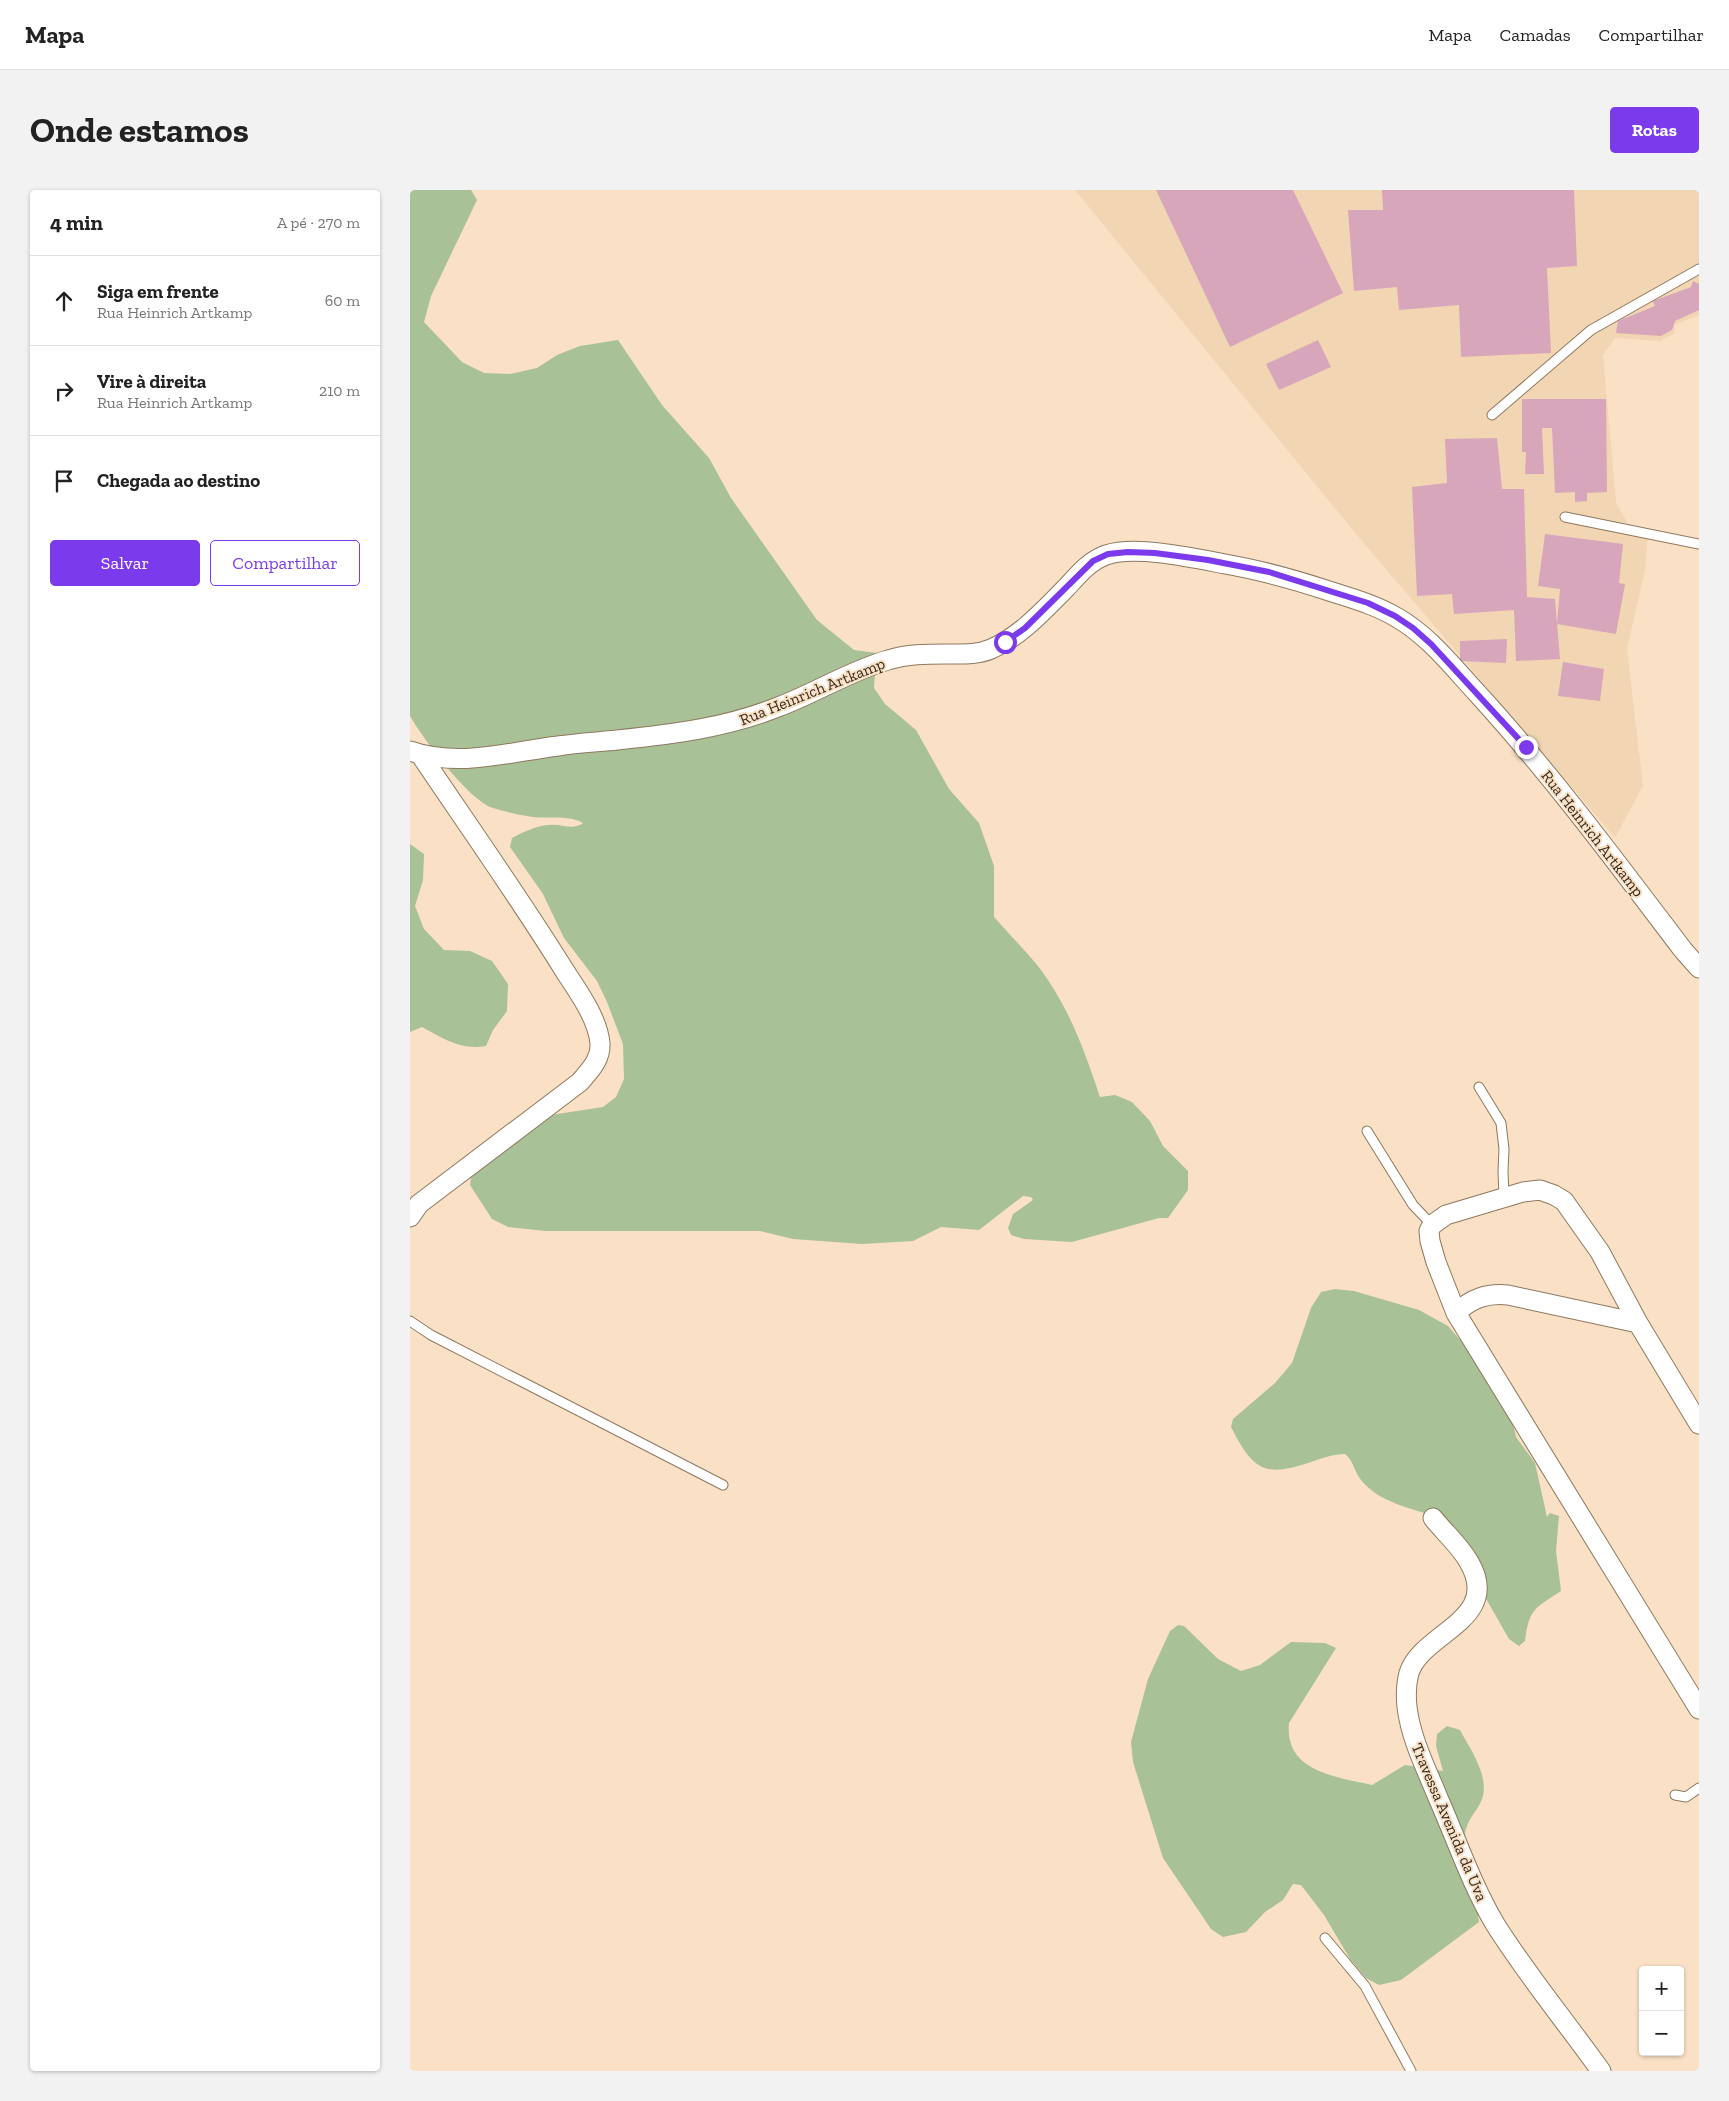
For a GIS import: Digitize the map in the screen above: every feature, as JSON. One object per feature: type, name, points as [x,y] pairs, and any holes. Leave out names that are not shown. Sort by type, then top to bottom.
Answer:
[{"type":"street","name":"Rua Heinrich Artkamp","points":[[415,752],[455,759],[494,757],[557,746],[685,733],[739,722],[777,708],[861,670],[888,660],[910,655],[972,654],[987,651],[1005,642],[1025,628],[1093,561],[1108,554],[1146,553],[1208,560],[1269,572],[1368,603],[1395,616],[1413,628],[1431,644],[1526,747],[1683,950],[1699,968]]},
{"type":"street","points":[[410,1217],[419,1204],[580,1082],[596,1063],[600,1044],[596,1027],[582,998],[543,937],[415,752]]},
{"type":"street","points":[[1699,1424],[1638,1323],[1600,1252],[1564,1201],[1540,1190],[1504,1198],[1446,1215],[1432,1225],[1429,1230],[1432,1248],[1456,1313],[1699,1709]]},
{"type":"street","points":[[1456,1313],[1476,1298],[1491,1294],[1508,1295],[1638,1323]]},
{"type":"street","name":"Travessa Avenida da Uva","points":[[1433,1518],[1469,1562],[1476,1582],[1476,1599],[1470,1610],[1418,1658],[1410,1672],[1407,1688],[1407,1708],[1417,1746],[1477,1890],[1495,1923],[1523,1966],[1601,2071]]},
{"type":"lane","points":[[1492,414],[1591,330],[1699,269]]},
{"type":"lane","points":[[1565,517],[1699,544]]},
{"type":"lane","points":[[1479,1087],[1501,1123],[1504,1149],[1504,1198]]},
{"type":"lane","points":[[1367,1131],[1413,1205],[1432,1225]]},
{"type":"lane","points":[[410,1321],[431,1335],[723,1485]]},
{"type":"lane","points":[[1675,1795],[1686,1797],[1699,1788]]},
{"type":"lane","points":[[1324,1938],[1365,1986],[1411,2071]]},
{"type":"shaded area","points":[[1075,190],[1699,190],[1699,315],[1674,325],[1675,333],[1660,341],[1615,338],[1603,355],[1616,502],[1629,526],[1648,531],[1645,570],[1627,649],[1643,786],[1615,838],[1351,528]]},
{"type":"green space","points":[[410,190],[471,190],[477,200],[431,296],[424,322],[462,362],[484,373],[510,374],[537,368],[557,355],[580,346],[618,340],[662,405],[709,458],[731,498],[817,620],[854,650],[893,655],[875,673],[874,688],[885,704],[916,730],[949,789],[979,823],[994,866],[994,917],[1038,966],[1059,997],[1082,1045],[1100,1097],[1115,1095],[1132,1102],[1150,1121],[1163,1146],[1188,1171],[1188,1190],[1168,1218],[1159,1218],[1072,1242],[1024,1239],[1011,1235],[1008,1228],[1013,1214],[1033,1200],[1031,1197],[1023,1196],[979,1230],[941,1227],[913,1241],[862,1244],[793,1239],[760,1231],[545,1231],[508,1227],[492,1219],[470,1185],[472,1169],[531,1118],[603,1107],[616,1097],[624,1079],[623,1044],[597,981],[564,938],[543,894],[510,847],[512,838],[534,828],[553,825],[571,827],[583,823],[563,818],[527,816],[490,807],[480,801],[446,766],[410,716]]},
{"type":"green space","points":[[410,844],[424,854],[423,880],[415,906],[424,929],[444,950],[470,951],[492,961],[508,984],[507,1011],[493,1030],[486,1046],[469,1047],[460,1045],[422,1027],[410,1032]]},
{"type":"green space","points":[[1335,1289],[1354,1291],[1419,1310],[1448,1326],[1476,1358],[1513,1424],[1516,1437],[1535,1463],[1547,1517],[1550,1513],[1559,1516],[1556,1551],[1561,1591],[1535,1610],[1529,1622],[1525,1641],[1519,1646],[1509,1639],[1440,1518],[1387,1500],[1368,1488],[1345,1454],[1332,1455],[1295,1467],[1271,1469],[1262,1467],[1246,1453],[1231,1427],[1233,1419],[1275,1383],[1292,1363],[1311,1308],[1321,1292]]},
{"type":"green space","points":[[1178,1625],[1184,1626],[1218,1659],[1241,1671],[1260,1665],[1291,1642],[1325,1643],[1336,1648],[1289,1723],[1290,1739],[1295,1752],[1304,1762],[1329,1775],[1372,1785],[1405,1765],[1443,1771],[1436,1746],[1437,1734],[1447,1726],[1460,1730],[1478,1763],[1484,1790],[1482,1799],[1465,1833],[1479,1922],[1401,1980],[1379,1985],[1366,1978],[1350,1959],[1324,1915],[1301,1885],[1293,1884],[1283,1900],[1265,1912],[1246,1932],[1223,1937],[1211,1929],[1163,1858],[1133,1762],[1131,1742],[1148,1679],[1170,1631]]},
{"type":"building","points":[[1156,190],[1293,190],[1343,293],[1230,347]]},
{"type":"building","points":[[1382,190],[1574,190],[1577,266],[1547,268],[1551,353],[1461,357],[1459,305],[1399,310],[1397,287],[1354,291],[1348,210],[1383,210]]},
{"type":"building","points":[[1693,281],[1699,284],[1699,310],[1675,321],[1672,330],[1661,336],[1616,333],[1618,321],[1655,306],[1653,301],[1691,287]]},
{"type":"building","points":[[1318,340],[1331,367],[1279,390],[1266,364]]},
{"type":"building","points":[[1522,399],[1606,399],[1607,492],[1587,493],[1587,501],[1575,502],[1575,492],[1555,493],[1552,428],[1542,428],[1544,474],[1525,474],[1526,452],[1522,452]]},
{"type":"building","points":[[1497,438],[1502,489],[1524,489],[1527,597],[1555,599],[1560,659],[1516,661],[1514,610],[1454,614],[1452,594],[1417,596],[1412,487],[1447,483],[1445,439]]},
{"type":"building","points":[[1545,534],[1623,544],[1619,583],[1625,584],[1616,634],[1557,624],[1560,589],[1538,586]]},
{"type":"building","points":[[1507,639],[1506,663],[1460,661],[1460,641]]},
{"type":"building","points":[[1563,662],[1604,669],[1600,701],[1558,696]]},
{"type":"route","points":[[1005,642],[1025,628],[1093,561],[1108,554],[1128,552],[1155,553],[1208,560],[1269,572],[1368,603],[1395,616],[1413,628],[1431,644],[1526,747]]}]
